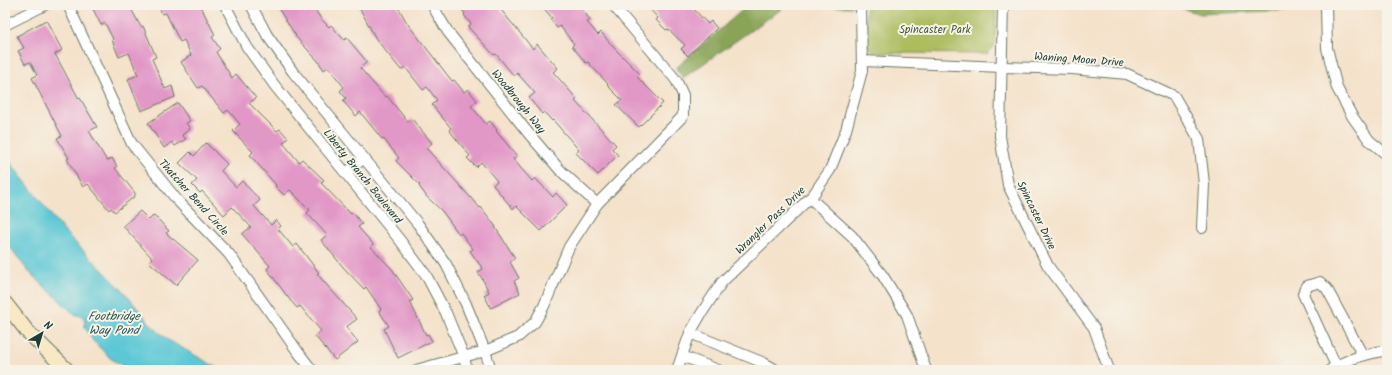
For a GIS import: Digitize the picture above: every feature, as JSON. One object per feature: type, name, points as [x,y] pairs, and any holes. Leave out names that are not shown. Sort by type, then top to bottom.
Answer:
[{"type":"main road","points":[[5,303],[27,331],[67,370]]},
{"type":"street","points":[[5,25],[46,5]]},
{"type":"street","name":"Thatcher Bend Circle","points":[[68,5],[132,144],[177,200],[229,254],[312,370]]},
{"type":"street","name":"Liberty Branch Boulevard","points":[[225,5],[247,47],[275,86],[399,239],[426,275],[446,313],[464,357],[467,370]]},
{"type":"street","name":"Liberty Branch Boulevard","points":[[251,5],[267,35],[293,72],[418,224],[446,264],[466,304],[480,352],[491,370]]},
{"type":"street","name":"Woodbrough Way","points":[[432,5],[448,32],[529,134],[560,170],[597,204]]},
{"type":"street","points":[[416,370],[480,352],[518,337],[535,322],[544,306],[569,247],[597,204],[683,116],[683,95],[676,80],[613,5]]},
{"type":"street","name":"Wrangler Pass Drive","points":[[677,370],[690,333],[722,282],[810,198],[830,170],[846,130],[862,71],[860,5]]},
{"type":"street","name":"Spincaster Drive","points":[[1003,5],[1000,136],[1008,185],[1048,266],[1094,328],[1110,370]]},
{"type":"street","points":[[1326,5],[1327,48],[1337,88],[1352,116],[1369,140],[1387,155]]},
{"type":"street","name":"Waning Moon Drive","points":[[862,61],[1002,67],[1072,68],[1126,74],[1174,96],[1199,139],[1204,184],[1202,228]]},
{"type":"street","points":[[346,173],[364,158]]},
{"type":"street","points":[[810,198],[852,236],[883,276],[907,315],[926,370]]},
{"type":"street","points":[[1362,354],[1327,289],[1320,282],[1307,286],[1303,294],[1333,368],[1362,354],[1387,350]]},
{"type":"street","points":[[690,333],[764,363],[774,370]]},
{"type":"street","points":[[682,356],[718,370]]},
{"type":"green space","points":[[748,5],[852,5],[852,7],[786,6],[683,78],[676,68]]},
{"type":"green space","name":"Spincaster Park","points":[[866,5],[996,5],[995,44],[987,54],[875,53],[866,45]]},
{"type":"green space","points":[[1171,5],[1319,5],[1319,9],[1200,14]]},
{"type":"water","name":"Footbridge Way Pond","points":[[5,156],[63,230],[124,292],[152,326],[168,340],[221,370],[129,370],[110,358],[93,341],[85,327],[84,317],[74,314],[28,271],[5,240]]},
{"type":"building","points":[[97,5],[126,5],[127,8],[130,7],[141,27],[143,26],[156,57],[152,59],[165,89],[172,86],[175,97],[141,111],[128,79],[138,75],[129,53],[119,57],[112,40],[113,39],[105,23],[101,25],[92,7]]},
{"type":"building","points":[[158,5],[200,5],[215,35],[212,37],[220,49],[216,52],[232,78],[236,74],[256,98],[249,103],[277,131],[280,129],[288,138],[283,143],[299,162],[302,159],[324,180],[321,183],[351,214],[353,213],[362,224],[358,227],[373,244],[371,247],[392,269],[413,300],[410,302],[426,335],[428,334],[432,341],[398,358],[384,329],[389,326],[379,311],[381,309],[366,287],[364,289],[343,267],[321,240],[327,235],[307,213],[310,210],[290,190],[284,195],[275,186],[276,185],[250,155],[253,152],[233,131],[240,124],[228,110],[224,113],[202,86],[198,88],[181,62],[191,55],[184,40],[180,42],[166,13],[162,14]]},
{"type":"building","points":[[276,5],[312,5],[321,19],[329,27],[331,25],[344,40],[347,38],[367,62],[360,68],[385,97],[387,96],[408,122],[412,119],[432,143],[426,148],[480,208],[481,207],[496,227],[515,258],[510,262],[519,278],[514,281],[520,293],[491,308],[484,295],[489,292],[478,272],[483,269],[470,251],[473,249],[461,233],[459,234],[442,211],[427,197],[419,186],[420,185],[396,161],[399,158],[383,138],[382,139],[360,112],[356,116],[343,101],[346,98],[340,91],[344,87],[328,67],[324,70],[318,61],[295,36]]},
{"type":"building","points":[[358,5],[397,5],[407,23],[452,81],[454,80],[464,92],[468,89],[477,101],[471,106],[486,124],[490,121],[497,130],[496,131],[517,156],[513,159],[532,181],[535,178],[553,197],[556,193],[567,205],[541,231],[516,206],[513,209],[493,185],[497,181],[481,162],[476,167],[467,158],[470,156],[449,130],[451,128],[432,105],[437,100],[427,87],[423,90],[405,67],[401,70],[376,39]]},
{"type":"building","points":[[459,5],[497,5],[533,49],[537,44],[558,68],[553,72],[577,99],[575,101],[616,145],[612,149],[618,155],[598,175],[576,153],[579,150],[553,120],[552,121],[544,112],[542,114],[529,98],[535,93],[517,73],[514,76],[496,54],[494,55],[468,27],[471,24]]},
{"type":"building","points":[[541,5],[579,5],[590,20],[587,22],[598,35],[601,32],[614,48],[640,74],[637,77],[663,103],[639,127],[616,105],[622,100],[588,62],[586,63],[572,46],[574,44],[560,26],[557,28],[550,19],[552,18]]},
{"type":"building","points":[[646,5],[690,5],[708,24],[711,21],[717,28],[688,56],[681,49],[685,45],[656,20],[658,18]]},
{"type":"building","points":[[46,20],[62,50],[55,54],[79,99],[80,98],[97,127],[89,131],[107,161],[112,158],[117,167],[115,168],[135,193],[135,196],[115,212],[111,208],[109,210],[88,184],[83,187],[67,159],[69,158],[57,138],[62,136],[32,78],[37,75],[30,62],[25,64],[18,51],[24,48],[17,36]]},
{"type":"building","points":[[178,103],[190,121],[186,123],[190,129],[182,135],[186,139],[175,146],[172,142],[164,148],[148,123]]},
{"type":"building","points":[[206,143],[227,164],[221,171],[236,187],[242,181],[260,200],[254,206],[271,225],[276,220],[281,226],[278,229],[293,247],[297,244],[319,273],[317,274],[357,319],[346,327],[358,342],[335,360],[315,336],[321,331],[300,306],[297,308],[290,300],[267,269],[270,266],[242,234],[251,227],[232,207],[224,215],[202,191],[200,193],[192,185],[197,180],[179,163],[190,152],[194,156]]},
{"type":"building","points":[[140,211],[149,220],[154,215],[169,231],[166,233],[198,260],[176,285],[149,262],[152,258],[123,226]]}]
